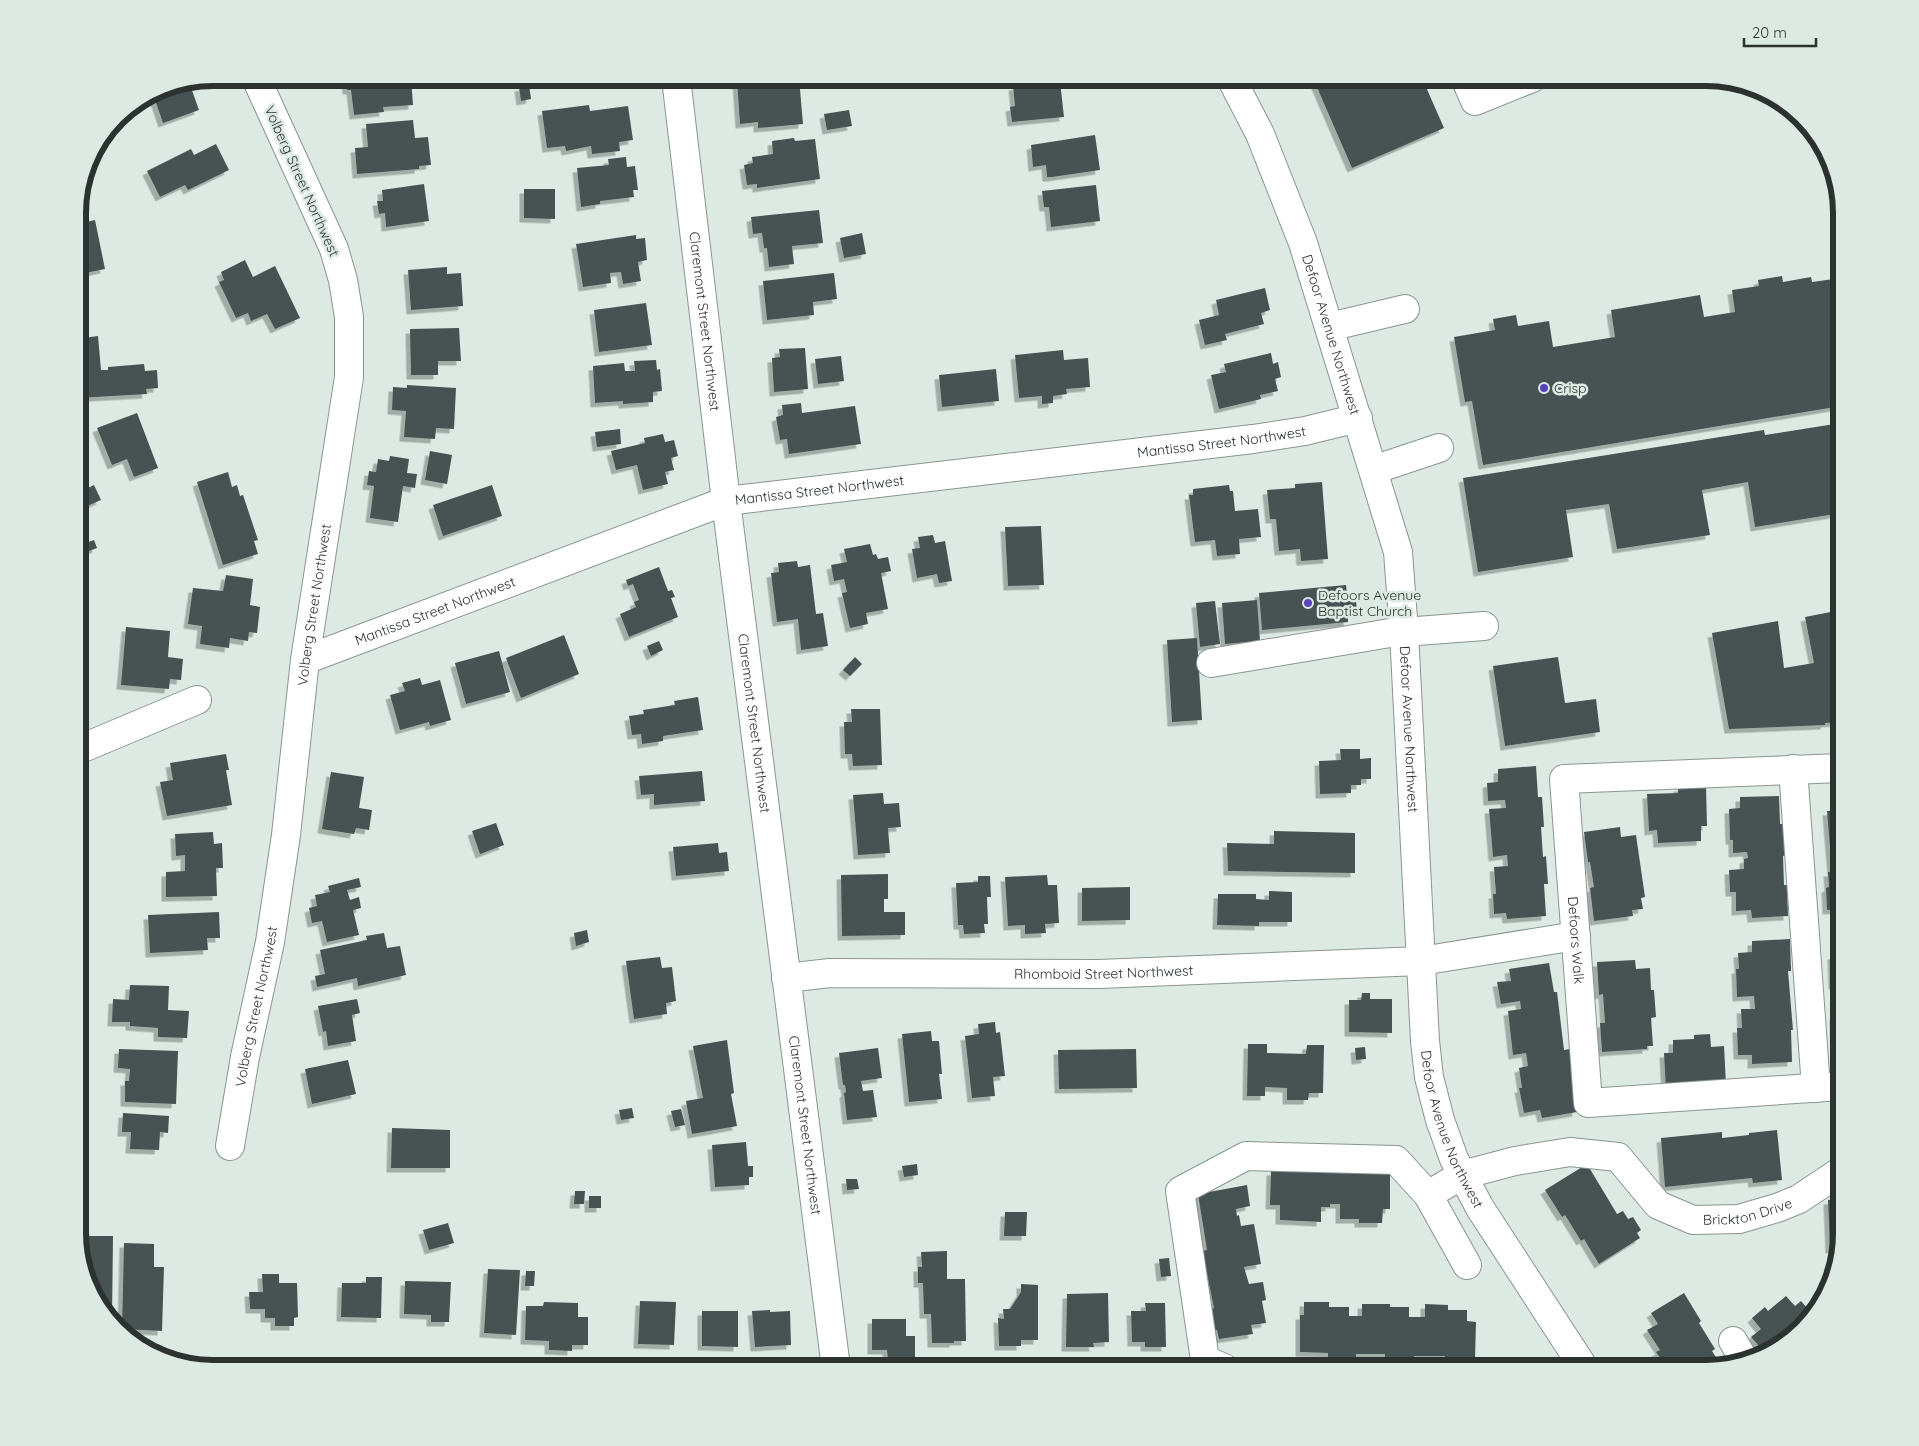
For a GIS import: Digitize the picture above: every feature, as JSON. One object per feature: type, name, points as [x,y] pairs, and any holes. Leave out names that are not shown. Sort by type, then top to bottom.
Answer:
[{"type":"street","name":"Defoor Avenue Northwest","points":[[1235,86],[1260,134],[1303,243],[1398,552],[1404,632],[1425,1041],[1429,1077],[1440,1120],[1454,1159],[1480,1208],[1579,1360]]},
{"type":"street","points":[[1469,86],[1476,101],[1512,86]]},
{"type":"street","name":"Volberg Street Northwest","points":[[230,1146],[245,1057],[273,922],[286,835],[305,660],[349,378],[349,317],[343,280],[334,249],[260,87]]},
{"type":"street","name":"Claremont Street Northwest","points":[[677,87],[726,500],[835,1360]]},
{"type":"street","points":[[1329,326],[1405,309]]},
{"type":"street","name":"Mantissa Street Northwest","points":[[305,660],[726,500],[1253,439],[1305,431],[1358,418]]},
{"type":"street","points":[[1373,470],[1439,448]]},
{"type":"street","points":[[1211,663],[1404,632],[1484,626]]},
{"type":"street","points":[[87,746],[197,700]]},
{"type":"street","name":"Defoors Walk","points":[[1793,769],[1829,1087],[1588,1102],[1564,779],[1793,769],[1833,768]]},
{"type":"street","name":"Rhomboid Street Northwest","points":[[786,978],[830,973],[1099,974],[1421,961],[1576,936]]},
{"type":"street","name":"Brickton Drive","points":[[1428,1195],[1462,1175],[1515,1161],[1570,1152],[1618,1157],[1658,1205],[1693,1220],[1739,1219],[1798,1199],[1833,1177]]},
{"type":"street","points":[[1206,1360],[1180,1191],[1246,1156],[1396,1160],[1428,1195],[1467,1265]]},
{"type":"building","points":[[1013,86],[1061,86],[1064,117],[1012,122],[1010,107],[1015,106]]},
{"type":"building","points":[[1317,86],[1426,86],[1444,128],[1352,168]]},
{"type":"building","points":[[347,87],[412,87],[413,105],[383,107],[384,112],[354,115],[351,90],[347,90]]},
{"type":"building","points":[[519,87],[529,87],[531,99],[521,101]]},
{"type":"building","points":[[737,87],[800,87],[803,124],[758,128],[758,122],[740,124]]},
{"type":"building","points":[[191,89],[199,110],[163,123],[155,100]]},
{"type":"building","points":[[589,105],[590,111],[628,106],[633,140],[619,142],[620,151],[592,154],[591,146],[566,151],[565,146],[547,148],[542,111]]},
{"type":"building","points":[[849,110],[852,126],[827,130],[824,114]]},
{"type":"building","points":[[413,120],[415,138],[428,137],[431,165],[419,166],[419,169],[357,174],[355,148],[368,147],[366,124]]},
{"type":"building","points":[[1095,135],[1100,170],[1047,177],[1046,165],[1033,167],[1031,145]]},
{"type":"building","points":[[794,138],[795,141],[815,139],[820,179],[757,188],[757,184],[747,185],[744,165],[753,163],[752,157],[773,154],[772,141]]},
{"type":"building","points":[[216,144],[229,170],[188,190],[185,185],[160,197],[147,171],[191,149],[194,155]]},
{"type":"building","points":[[626,157],[627,167],[635,166],[638,190],[633,190],[634,197],[600,201],[600,204],[581,207],[577,168],[609,165],[608,159]]},
{"type":"building","points":[[424,184],[429,221],[386,227],[385,213],[379,214],[377,201],[383,201],[382,190]]},
{"type":"building","points":[[1096,185],[1100,221],[1051,227],[1049,207],[1044,207],[1042,191]]},
{"type":"building","points":[[524,189],[555,189],[555,219],[524,218]]},
{"type":"building","points":[[819,210],[823,243],[792,246],[794,264],[769,267],[767,248],[764,248],[762,233],[753,234],[751,217]]},
{"type":"building","points":[[95,220],[105,269],[87,273],[87,222]]},
{"type":"building","points":[[862,233],[866,254],[844,258],[840,238]]},
{"type":"building","points":[[636,235],[636,239],[645,238],[647,260],[638,262],[641,281],[623,284],[621,272],[610,273],[611,283],[583,287],[576,244]]},
{"type":"building","points":[[245,260],[253,277],[275,266],[300,318],[275,329],[267,314],[251,321],[248,313],[236,318],[219,282],[224,280],[221,272]]},
{"type":"building","points":[[447,267],[447,274],[461,273],[463,306],[411,310],[408,270]]},
{"type":"building","points":[[834,273],[837,299],[813,302],[814,315],[767,320],[763,281]]},
{"type":"building","points":[[1782,276],[1783,282],[1811,277],[1812,282],[1833,279],[1833,407],[1483,465],[1472,401],[1465,402],[1454,337],[1495,330],[1493,319],[1516,315],[1518,326],[1549,321],[1553,347],[1615,337],[1611,310],[1700,295],[1704,317],[1735,312],[1732,290],[1759,286],[1758,280]]},
{"type":"building","points":[[1265,288],[1270,310],[1261,313],[1264,324],[1225,334],[1227,340],[1205,345],[1199,320],[1219,315],[1216,300]]},
{"type":"building","points":[[646,303],[652,345],[599,352],[594,310]]},
{"type":"building","points":[[459,328],[461,361],[438,361],[438,375],[411,375],[410,329]]},
{"type":"building","points":[[98,336],[101,370],[108,370],[108,367],[144,364],[145,371],[157,370],[158,388],[146,389],[147,394],[87,397],[87,337]]},
{"type":"building","points":[[805,348],[808,389],[774,392],[772,358],[780,357],[779,349]]},
{"type":"building","points":[[1063,350],[1064,360],[1088,358],[1090,387],[1066,389],[1067,394],[1053,396],[1053,403],[1042,404],[1042,396],[1019,398],[1015,355]]},
{"type":"building","points":[[1271,353],[1273,364],[1278,362],[1281,377],[1275,379],[1278,391],[1260,395],[1261,399],[1219,409],[1211,375],[1226,372],[1224,364]]},
{"type":"building","points":[[841,356],[844,381],[818,384],[815,359]]},
{"type":"building","points":[[656,360],[657,370],[660,369],[662,391],[653,392],[653,402],[623,404],[623,401],[595,403],[593,366],[624,363],[625,371],[635,371],[634,361]]},
{"type":"building","points":[[996,369],[999,401],[942,407],[939,375]]},
{"type":"building","points":[[407,385],[456,388],[454,429],[436,428],[435,439],[404,437],[406,411],[392,410],[393,387],[407,388]]},
{"type":"building","points":[[801,403],[802,413],[855,406],[861,444],[789,454],[787,439],[780,440],[776,417],[783,415],[782,405]]},
{"type":"building","points":[[137,413],[158,468],[134,477],[127,459],[112,465],[97,428]]},
{"type":"building","points":[[1833,424],[1833,514],[1755,527],[1748,482],[1702,490],[1710,535],[1617,549],[1609,504],[1566,510],[1573,557],[1478,572],[1463,478],[1764,430],[1765,435]]},
{"type":"building","points":[[620,429],[621,444],[597,447],[595,432]]},
{"type":"building","points":[[663,434],[665,442],[674,440],[678,456],[671,458],[674,470],[665,472],[668,484],[643,490],[637,465],[616,470],[611,451],[645,443],[644,438]]},
{"type":"building","points":[[430,451],[452,455],[447,484],[425,480]]},
{"type":"building","points":[[390,456],[409,459],[407,473],[417,474],[415,488],[403,486],[398,522],[370,518],[374,486],[367,485],[369,471],[376,472],[378,459],[389,461]]},
{"type":"building","points":[[228,472],[232,487],[237,485],[240,496],[243,495],[258,540],[254,541],[258,554],[223,565],[197,482]]},
{"type":"building","points":[[1322,482],[1328,559],[1301,561],[1300,549],[1279,551],[1276,519],[1270,519],[1267,490],[1295,488],[1295,484]]},
{"type":"building","points":[[94,485],[101,500],[87,506],[87,488]]},
{"type":"building","points":[[492,485],[502,516],[443,536],[433,505]]},
{"type":"building","points":[[1229,485],[1230,491],[1233,491],[1235,511],[1258,509],[1261,537],[1239,539],[1240,554],[1217,556],[1215,540],[1195,542],[1189,495],[1193,495],[1193,489]]},
{"type":"building","points":[[1041,526],[1044,585],[1008,586],[1005,527]]},
{"type":"building","points":[[933,535],[935,543],[945,541],[952,581],[939,583],[937,574],[917,578],[912,549],[920,548],[918,537]]},
{"type":"building","points":[[94,540],[97,548],[87,552],[87,542]]},
{"type":"building","points":[[870,544],[873,555],[876,554],[878,559],[888,557],[891,571],[881,573],[888,609],[866,613],[868,624],[850,628],[842,593],[847,592],[844,579],[834,581],[831,565],[847,562],[844,549]]},
{"type":"building","points":[[797,561],[798,567],[810,565],[816,614],[823,613],[828,646],[801,650],[798,619],[777,622],[771,573],[779,572],[778,563]]},
{"type":"building","points":[[659,567],[668,591],[672,590],[675,597],[671,598],[678,617],[629,637],[620,614],[636,607],[634,602],[639,600],[633,584],[628,586],[626,580]]},
{"type":"building","points":[[226,575],[253,579],[250,605],[260,607],[257,633],[249,632],[248,641],[230,638],[229,648],[200,644],[202,626],[188,624],[193,588],[223,591]]},
{"type":"building","name":"Defoors Avenue Baptist Church","points":[[1346,585],[1347,595],[1355,594],[1357,610],[1348,611],[1348,622],[1262,630],[1259,593]]},
{"type":"building","points":[[1257,600],[1260,641],[1225,644],[1222,603]]},
{"type":"building","points":[[1215,601],[1220,644],[1200,647],[1196,603]]},
{"type":"building","points":[[1833,612],[1833,722],[1825,723],[1825,725],[1729,729],[1712,633],[1778,621],[1784,668],[1814,663],[1805,617]]},
{"type":"building","points":[[126,627],[170,631],[168,657],[183,659],[181,680],[170,679],[169,689],[121,685]]},
{"type":"building","points":[[564,635],[579,674],[521,698],[506,658]]},
{"type":"building","points":[[1197,638],[1202,720],[1172,722],[1167,640]]},
{"type":"building","points":[[659,641],[663,650],[651,656],[647,646]]},
{"type":"building","points":[[499,651],[510,692],[466,704],[455,663]]},
{"type":"building","points":[[855,657],[862,664],[850,676],[843,670]]},
{"type":"building","points":[[1558,657],[1565,703],[1596,699],[1600,732],[1505,746],[1493,666]]},
{"type":"building","points":[[420,678],[422,685],[440,680],[451,720],[430,726],[429,722],[400,730],[390,695],[405,691],[402,683]]},
{"type":"building","points":[[698,697],[703,730],[663,736],[663,741],[642,744],[641,734],[632,735],[629,716],[644,714],[643,710],[675,705],[674,701]]},
{"type":"building","points":[[851,709],[880,709],[882,765],[853,766],[852,754],[845,754],[844,722],[852,722]]},
{"type":"building","points":[[1340,749],[1360,749],[1360,759],[1371,758],[1371,779],[1361,779],[1361,785],[1351,785],[1351,793],[1320,794],[1319,761],[1341,760]]},
{"type":"building","points":[[226,754],[229,770],[226,770],[232,805],[167,816],[160,782],[173,780],[170,763]]},
{"type":"building","points":[[1536,766],[1538,797],[1542,797],[1543,857],[1546,856],[1548,884],[1544,884],[1546,916],[1507,919],[1506,913],[1494,914],[1493,894],[1496,894],[1494,867],[1508,866],[1507,855],[1493,857],[1489,809],[1506,808],[1505,800],[1488,801],[1487,783],[1498,782],[1498,769]]},
{"type":"building","points":[[702,771],[705,801],[654,805],[654,794],[641,795],[639,776]]},
{"type":"building","points":[[331,772],[364,777],[359,808],[372,810],[369,830],[356,828],[354,834],[322,829]]},
{"type":"building","points":[[1678,787],[1706,787],[1707,826],[1701,826],[1701,841],[1658,843],[1657,830],[1649,831],[1647,794],[1678,793]]},
{"type":"building","points":[[883,793],[884,804],[899,803],[901,827],[888,828],[890,853],[858,855],[853,795]]},
{"type":"building","points":[[1779,796],[1780,824],[1785,824],[1786,855],[1783,856],[1784,885],[1787,885],[1788,916],[1752,918],[1751,910],[1736,911],[1736,892],[1730,892],[1729,870],[1744,869],[1744,859],[1748,858],[1747,852],[1733,853],[1733,840],[1730,840],[1729,809],[1740,808],[1740,797]]},
{"type":"building","points":[[1827,811],[1833,811],[1833,910],[1827,910],[1826,888],[1829,887],[1828,872],[1832,872]]},
{"type":"building","points":[[496,823],[504,845],[480,854],[472,831]]},
{"type":"building","points":[[1620,827],[1621,837],[1636,835],[1645,897],[1641,898],[1643,909],[1632,910],[1633,916],[1594,921],[1590,888],[1594,887],[1584,832]]},
{"type":"building","points":[[1274,831],[1355,833],[1355,873],[1228,871],[1227,843],[1274,844]]},
{"type":"building","points":[[213,832],[214,844],[222,843],[223,868],[216,868],[217,896],[166,897],[166,872],[185,871],[185,855],[176,856],[175,834]]},
{"type":"building","points":[[718,843],[719,853],[727,852],[729,871],[676,876],[673,847]]},
{"type":"building","points":[[888,874],[888,899],[884,899],[884,912],[905,912],[905,935],[842,936],[841,875]]},
{"type":"building","points":[[1047,875],[1048,885],[1057,885],[1059,923],[1045,924],[1046,933],[1025,934],[1025,925],[1008,926],[1005,877]]},
{"type":"building","points":[[978,876],[990,876],[991,897],[987,897],[988,924],[984,924],[985,933],[964,934],[963,925],[958,925],[956,883],[978,882]]},
{"type":"building","points":[[359,878],[361,887],[347,890],[350,900],[359,897],[361,908],[353,910],[359,935],[327,942],[322,921],[312,923],[309,908],[317,906],[315,895],[330,892],[328,886]]},
{"type":"building","points":[[1130,887],[1130,920],[1082,921],[1082,888]]},
{"type":"building","points":[[1269,891],[1292,892],[1292,922],[1259,922],[1259,926],[1217,925],[1218,894],[1256,894],[1256,899],[1269,900]]},
{"type":"building","points":[[219,912],[220,938],[207,938],[208,950],[150,953],[148,915]]},
{"type":"building","points":[[587,930],[589,942],[576,946],[574,933]]},
{"type":"building","points":[[384,933],[387,948],[400,946],[406,975],[358,986],[357,978],[317,987],[315,976],[325,974],[320,950],[367,940],[366,936]]},
{"type":"building","points":[[1790,939],[1791,971],[1788,971],[1793,1030],[1791,1030],[1792,1062],[1752,1064],[1752,1055],[1738,1055],[1737,1028],[1742,1028],[1741,1009],[1755,1009],[1754,996],[1737,997],[1736,969],[1739,969],[1738,953],[1752,952],[1752,941]]},
{"type":"building","points":[[660,957],[662,968],[672,967],[676,1001],[666,1003],[667,1014],[634,1019],[626,961]]},
{"type":"building","points":[[1635,960],[1636,969],[1650,968],[1651,990],[1654,990],[1656,1017],[1651,1018],[1653,1046],[1647,1046],[1647,1049],[1602,1052],[1600,1023],[1605,1023],[1603,994],[1599,995],[1597,962]]},
{"type":"building","points":[[1549,963],[1554,992],[1557,992],[1564,1050],[1570,1049],[1577,1112],[1542,1118],[1540,1110],[1524,1113],[1519,1088],[1522,1088],[1519,1068],[1528,1066],[1526,1053],[1513,1055],[1508,1011],[1521,1009],[1520,1001],[1501,1004],[1497,982],[1511,981],[1509,969]]},
{"type":"building","points":[[130,985],[169,986],[168,1010],[189,1011],[187,1038],[158,1037],[158,1028],[130,1026],[130,1022],[112,1022],[113,999],[129,1000]]},
{"type":"building","points":[[1362,993],[1370,993],[1370,999],[1392,999],[1392,1033],[1349,1032],[1349,1000],[1361,1000]]},
{"type":"building","points":[[357,999],[360,1013],[352,1015],[356,1041],[328,1046],[326,1031],[323,1032],[318,1006]]},
{"type":"building","points":[[995,1022],[996,1033],[1000,1032],[1005,1076],[993,1077],[995,1096],[972,1098],[965,1036],[979,1034],[978,1024]]},
{"type":"building","points":[[931,1031],[932,1041],[939,1041],[942,1074],[939,1074],[942,1099],[909,1102],[902,1034]]},
{"type":"building","points":[[1710,1034],[1711,1047],[1724,1046],[1726,1085],[1666,1091],[1664,1053],[1673,1053],[1673,1040],[1694,1039],[1694,1035]]},
{"type":"building","points":[[727,1040],[734,1093],[731,1094],[737,1126],[692,1134],[686,1101],[703,1098],[693,1046]]},
{"type":"building","points":[[1248,1044],[1267,1044],[1267,1053],[1306,1054],[1307,1045],[1324,1045],[1323,1093],[1309,1093],[1308,1100],[1287,1100],[1287,1088],[1265,1087],[1265,1096],[1247,1096]]},
{"type":"building","points":[[1365,1047],[1366,1059],[1356,1060],[1355,1048]]},
{"type":"building","points":[[878,1048],[882,1078],[861,1081],[863,1091],[873,1090],[877,1117],[847,1120],[844,1093],[846,1092],[845,1085],[843,1085],[839,1053]]},
{"type":"building","points":[[119,1049],[178,1051],[176,1104],[125,1102],[125,1081],[129,1081],[130,1069],[118,1068]]},
{"type":"building","points":[[1136,1049],[1137,1088],[1059,1089],[1058,1050]]},
{"type":"building","points":[[348,1060],[356,1094],[312,1104],[305,1069]]},
{"type":"building","points":[[632,1108],[634,1118],[621,1120],[619,1110]]},
{"type":"building","points":[[681,1109],[685,1125],[675,1127],[671,1111]]},
{"type":"building","points":[[123,1113],[169,1116],[168,1133],[160,1132],[159,1150],[130,1149],[131,1132],[122,1132]]},
{"type":"building","points":[[392,1128],[450,1130],[450,1168],[391,1168]]},
{"type":"building","points":[[1777,1130],[1782,1180],[1753,1183],[1752,1178],[1665,1187],[1661,1138],[1722,1132],[1722,1138]]},
{"type":"building","points":[[746,1142],[748,1166],[753,1166],[753,1177],[749,1177],[749,1185],[715,1187],[712,1145]]},
{"type":"building","points":[[917,1164],[918,1175],[904,1177],[902,1166]]},
{"type":"building","points":[[1587,1164],[1617,1214],[1623,1211],[1628,1219],[1633,1217],[1641,1230],[1637,1233],[1640,1238],[1599,1264],[1584,1239],[1581,1241],[1565,1215],[1562,1217],[1545,1190]]},
{"type":"building","points":[[1271,1171],[1390,1172],[1390,1209],[1383,1209],[1382,1223],[1359,1223],[1359,1219],[1340,1219],[1340,1204],[1330,1204],[1330,1207],[1321,1207],[1321,1222],[1280,1220],[1280,1205],[1270,1205]]},
{"type":"building","points":[[846,1179],[857,1179],[859,1189],[847,1190]]},
{"type":"building","points":[[1247,1185],[1250,1206],[1236,1209],[1241,1226],[1254,1224],[1261,1264],[1244,1267],[1249,1284],[1263,1282],[1266,1300],[1262,1301],[1266,1323],[1251,1325],[1253,1334],[1219,1339],[1217,1330],[1214,1330],[1211,1309],[1214,1308],[1202,1251],[1207,1250],[1198,1194]]},
{"type":"building","points":[[575,1191],[585,1191],[584,1204],[574,1204]]},
{"type":"building","points":[[589,1196],[601,1196],[601,1208],[589,1208]]},
{"type":"building","points":[[1828,1200],[1833,1200],[1832,1249],[1830,1249]]},
{"type":"building","points":[[1005,1212],[1027,1212],[1026,1236],[1004,1236]]},
{"type":"building","points":[[448,1223],[454,1243],[429,1250],[423,1230]]},
{"type":"building","points":[[87,1236],[113,1236],[112,1309],[96,1281],[87,1249]]},
{"type":"building","points":[[124,1243],[154,1244],[154,1267],[164,1267],[162,1331],[132,1330],[122,1320]]},
{"type":"building","points":[[947,1251],[947,1279],[965,1279],[966,1341],[932,1343],[931,1314],[924,1314],[923,1283],[918,1283],[918,1267],[922,1267],[921,1252]]},
{"type":"building","points":[[1169,1258],[1171,1276],[1161,1277],[1159,1259]]},
{"type":"building","points":[[488,1269],[520,1270],[516,1335],[484,1333]]},
{"type":"building","points":[[526,1271],[535,1271],[534,1286],[525,1286]]},
{"type":"building","points":[[262,1274],[279,1274],[279,1283],[297,1283],[298,1317],[294,1318],[294,1326],[275,1326],[275,1318],[265,1318],[265,1309],[250,1309],[249,1292],[263,1292]]},
{"type":"building","points":[[366,1277],[382,1277],[381,1318],[341,1317],[342,1283],[366,1283]]},
{"type":"building","points":[[405,1281],[451,1282],[449,1322],[431,1322],[431,1315],[404,1314]]},
{"type":"building","points":[[1021,1284],[1038,1285],[1038,1340],[1021,1340],[1021,1346],[999,1346],[998,1318],[1004,1319],[1003,1309],[1010,1309],[1021,1292]]},
{"type":"building","points":[[1108,1293],[1109,1342],[1093,1343],[1094,1347],[1066,1347],[1067,1294]]},
{"type":"building","points":[[1684,1293],[1701,1321],[1699,1323],[1715,1349],[1712,1351],[1717,1359],[1662,1360],[1656,1352],[1660,1350],[1647,1330],[1658,1324],[1651,1313]]},
{"type":"building","points":[[1786,1296],[1795,1306],[1801,1301],[1807,1308],[1783,1333],[1760,1348],[1751,1337],[1761,1329],[1752,1318],[1765,1307],[1768,1311]]},
{"type":"building","points":[[640,1301],[676,1302],[674,1345],[638,1344]]},
{"type":"building","points":[[544,1302],[578,1303],[578,1317],[588,1317],[588,1345],[572,1345],[572,1351],[549,1350],[549,1341],[525,1340],[526,1306],[543,1306]]},
{"type":"building","points":[[1304,1302],[1329,1302],[1329,1307],[1349,1307],[1349,1316],[1362,1316],[1362,1304],[1390,1304],[1390,1307],[1409,1307],[1409,1317],[1425,1317],[1425,1304],[1448,1305],[1448,1310],[1467,1310],[1467,1321],[1476,1322],[1475,1360],[1444,1360],[1445,1356],[1385,1358],[1385,1354],[1356,1354],[1356,1358],[1328,1357],[1328,1353],[1300,1352],[1300,1315],[1304,1315]]},
{"type":"building","points":[[1145,1303],[1165,1303],[1166,1347],[1145,1347],[1145,1342],[1132,1342],[1131,1311],[1146,1311]]},
{"type":"building","points":[[770,1310],[770,1312],[790,1311],[791,1345],[755,1347],[752,1311]]},
{"type":"building","points":[[702,1311],[738,1311],[738,1347],[702,1346]]},
{"type":"building","points":[[872,1319],[906,1319],[906,1336],[915,1336],[915,1360],[888,1360],[887,1350],[872,1350]]},
{"type":"place","name":"Crisp","points":[[1544,388]]},
{"type":"place","name":"Defoors Avenue Baptist Church","points":[[1308,603]]}]
